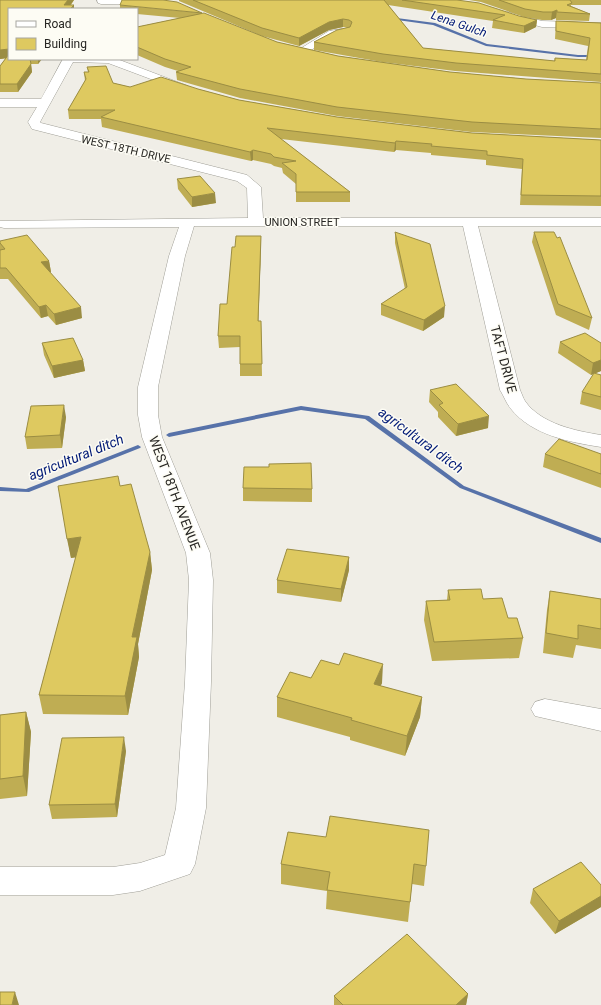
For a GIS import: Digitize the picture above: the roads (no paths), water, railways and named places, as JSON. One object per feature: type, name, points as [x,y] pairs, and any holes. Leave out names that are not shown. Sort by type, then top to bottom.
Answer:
[{"type":"street","points":[[100,3],[161,2]]},
{"type":"street","points":[[500,13],[542,24],[601,26]]},
{"type":"street","points":[[315,55],[297,51],[333,33],[346,31]]},
{"type":"street","name":"WEST 18TH DRIVE","points":[[67,60],[43,103],[34,122],[36,126],[242,178],[254,187],[256,222]]},
{"type":"street","points":[[110,60],[149,76],[196,92]]},
{"type":"street","points":[[0,103],[43,103]]},
{"type":"street","name":"UNION STREET","points":[[4,224],[188,222],[601,222]]},
{"type":"street","name":"WEST 18TH AVENUE","points":[[0,881],[113,881],[140,877],[179,864],[191,808],[198,682],[201,580],[198,553],[152,438],[148,415],[148,387],[177,256],[188,222]]},
{"type":"street","name":"TAFT DRIVE","points":[[469,222],[510,390],[517,404],[528,415],[562,433],[601,441]]},
{"type":"street","points":[[545,708],[601,720]]},
{"type":"waterway","name":"Lena Gulch","points":[[390,18],[434,24],[486,45],[578,56],[601,56]]},
{"type":"waterway","name":"agricultural ditch","points":[[169,435],[301,408],[367,417],[462,487],[601,541]]},
{"type":"waterway","name":"agricultural ditch","points":[[0,489],[27,491],[138,447]]}]
